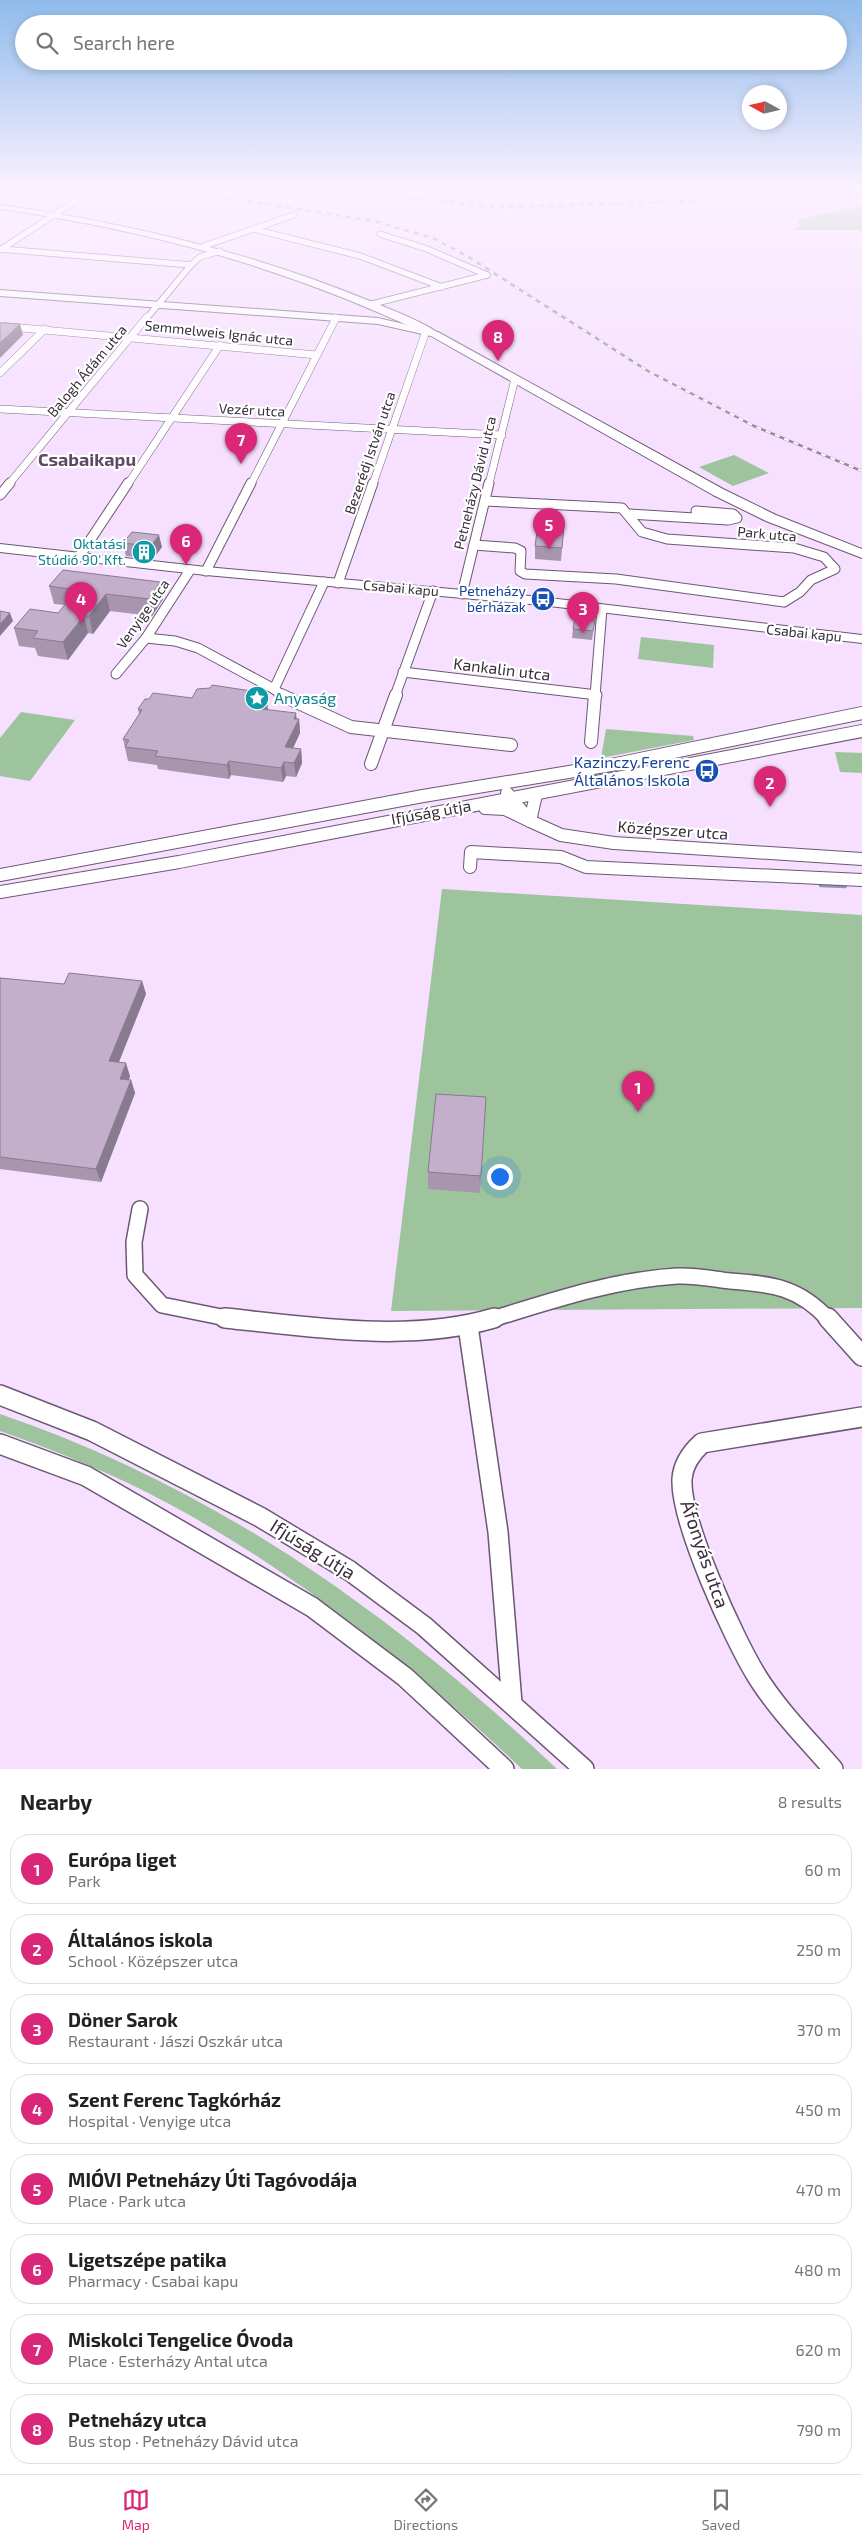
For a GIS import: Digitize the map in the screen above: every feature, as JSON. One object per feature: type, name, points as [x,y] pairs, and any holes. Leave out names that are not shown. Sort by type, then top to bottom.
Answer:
[{"type":"main road","points":[[0,293],[399,321],[430,332],[718,492],[771,518],[862,554]]},
{"type":"street","name":"Balogh Ádám utca","points":[[0,495],[186,272]]},
{"type":"street","points":[[282,272],[319,283],[372,304],[399,321]]},
{"type":"street","points":[[401,272],[442,287]]},
{"type":"street","points":[[372,304],[487,275],[479,272]]},
{"type":"street","points":[[206,571],[336,318]]},
{"type":"street","name":"Semmelweis Ignác utca","points":[[0,326],[220,344],[317,355]]},
{"type":"street","points":[[0,373],[45,329]]},
{"type":"street","name":"Bezerédj István utca","points":[[338,583],[392,430],[430,332]]},
{"type":"street","points":[[79,558],[220,344]]},
{"type":"street","name":"Petneházy Dávid utca","points":[[462,594],[515,379]]},
{"type":"street","name":"Vezér utca","points":[[0,409],[502,435]]},
{"type":"street","points":[[485,501],[622,508],[629,514],[728,520],[737,518],[733,514],[696,511]]},
{"type":"street","name":"Park utca","points":[[474,545],[515,548],[521,551],[520,571],[524,574],[616,579],[784,602],[800,592],[811,580],[836,569],[824,558],[794,548],[667,539],[642,532],[629,514]]},
{"type":"street","name":"Csabai kapu","points":[[0,548],[190,570],[462,594],[862,639]]},
{"type":"street","name":"Venyige utca","points":[[116,674],[146,638],[190,570]]},
{"type":"street","points":[[274,689],[324,582]]},
{"type":"street","points":[[371,764],[433,591]]},
{"type":"street","points":[[591,742],[597,696],[602,609]]},
{"type":"street","points":[[146,638],[175,641],[198,648],[274,689],[282,696],[351,727],[511,745]]},
{"type":"street","name":"Kankalin utca","points":[[403,672],[597,696]]},
{"type":"street","name":"Ifjúság útja","points":[[0,875],[423,796],[540,777],[792,729],[862,713]]},
{"type":"street","name":"Ifjúság útja","points":[[0,892],[179,862],[289,839],[510,798],[536,795],[862,731]]},
{"type":"street","name":"Ifjúság útja","points":[[423,796],[430,798],[503,786],[540,777]]},
{"type":"street","name":"Középszer utca","points":[[503,786],[510,798],[530,821],[561,834],[597,840],[862,859]]},
{"type":"street","points":[[460,808],[505,809],[530,821],[536,795]]},
{"type":"street","points":[[696,848],[696,872]]},
{"type":"street","points":[[470,867],[472,852],[561,857],[586,867],[862,880]]},
{"type":"street","points":[[833,856],[836,878]]},
{"type":"street","points":[[140,1209],[134,1242],[136,1275],[162,1304],[221,1318],[343,1331],[375,1332],[468,1326],[592,1289],[629,1281],[679,1276],[745,1282],[791,1290],[818,1308],[862,1356]]},
{"type":"street","points":[[468,1326],[498,1532],[512,1703]]},
{"type":"street","name":"Ifjúság útja","points":[[0,1395],[92,1431],[260,1517],[357,1576],[424,1626],[584,1769]]},
{"type":"street","name":"Áfonyás utca","points":[[833,1769],[758,1678],[729,1622],[705,1562],[684,1503],[682,1482],[685,1466],[691,1452],[702,1442],[862,1417]]},
{"type":"street","points":[[0,1444],[86,1476],[172,1524],[312,1607],[405,1677],[504,1769]]},
{"type":"green space","points":[[734,455],[769,473],[733,486],[699,467]]},
{"type":"green space","points":[[641,637],[714,645],[713,668],[638,659]]},
{"type":"green space","points":[[21,712],[75,720],[30,781],[0,776],[0,738]]},
{"type":"green space","points":[[606,729],[693,736],[694,740],[601,758]]},
{"type":"green space","points":[[835,752],[862,753],[862,773],[840,772]]},
{"type":"green space","points":[[442,889],[862,915],[862,1308],[391,1311]]},
{"type":"green space","points":[[0,1414],[80,1444],[156,1479],[228,1518],[298,1561],[365,1608],[431,1658],[557,1769],[522,1769],[399,1660],[356,1626],[267,1563],[173,1506],[131,1485],[66,1456],[0,1431]]},
{"type":"building","points":[[0,323],[20,324],[0,343]]},
{"type":"building","points":[[538,525],[564,526],[562,548],[535,546]]},
{"type":"building","points":[[132,532],[159,535],[151,546],[123,543]]},
{"type":"building","points":[[63,570],[160,582],[149,599],[106,594],[89,616],[84,616],[63,642],[33,638],[38,631],[14,628],[30,609],[58,613],[77,590],[49,586]]},
{"type":"building","points":[[0,611],[10,613],[0,624]]},
{"type":"building","points":[[575,618],[595,620],[593,631],[573,629]]},
{"type":"building","points":[[212,685],[258,692],[256,695],[267,699],[262,709],[296,713],[294,719],[299,719],[285,747],[301,749],[294,763],[284,762],[281,768],[229,761],[227,765],[155,756],[158,751],[125,747],[129,740],[123,739],[142,710],[138,709],[145,699],[149,699],[153,693],[192,698],[197,689],[210,688]]},
{"type":"building","points":[[69,973],[142,981],[109,1061],[126,1063],[120,1079],[131,1080],[96,1169],[0,1157],[0,978],[64,984]]},
{"type":"building","points":[[436,1094],[486,1097],[481,1176],[428,1172]]},
{"type":"waterway","points":[[821,885],[845,886]]},
{"type":"railway","points":[[491,272],[648,371],[754,426],[862,471]]},
{"type":"place","name":"Petneházy utca","points":[[498,361]]},
{"type":"place","name":"Miskolci Tengelice Óvoda","points":[[241,464]]},
{"type":"place","name":"MIÓVI Petneházy Úti Tagóvodája","points":[[549,549]]},
{"type":"place","name":"Oktatási Stúdió 90' Kft.","points":[[144,552]]},
{"type":"place","name":"Ligetszépe patika","points":[[186,565]]},
{"type":"place","name":"Petneházy bérházak","points":[[543,599]]},
{"type":"place","name":"Szent Ferenc Tagkórház","points":[[81,623]]},
{"type":"place","name":"Döner Sarok","points":[[583,633]]},
{"type":"place","name":"Anyaság","points":[[257,698]]},
{"type":"place","name":"Kazinczy Ferenc Általános Iskola","points":[[707,771]]},
{"type":"place","name":"Általános iskola","points":[[770,807]]},
{"type":"place","name":"Európa liget","points":[[638,1112]]},
{"type":"district","name":"Csabaikapu","points":[[87,460]]}]
